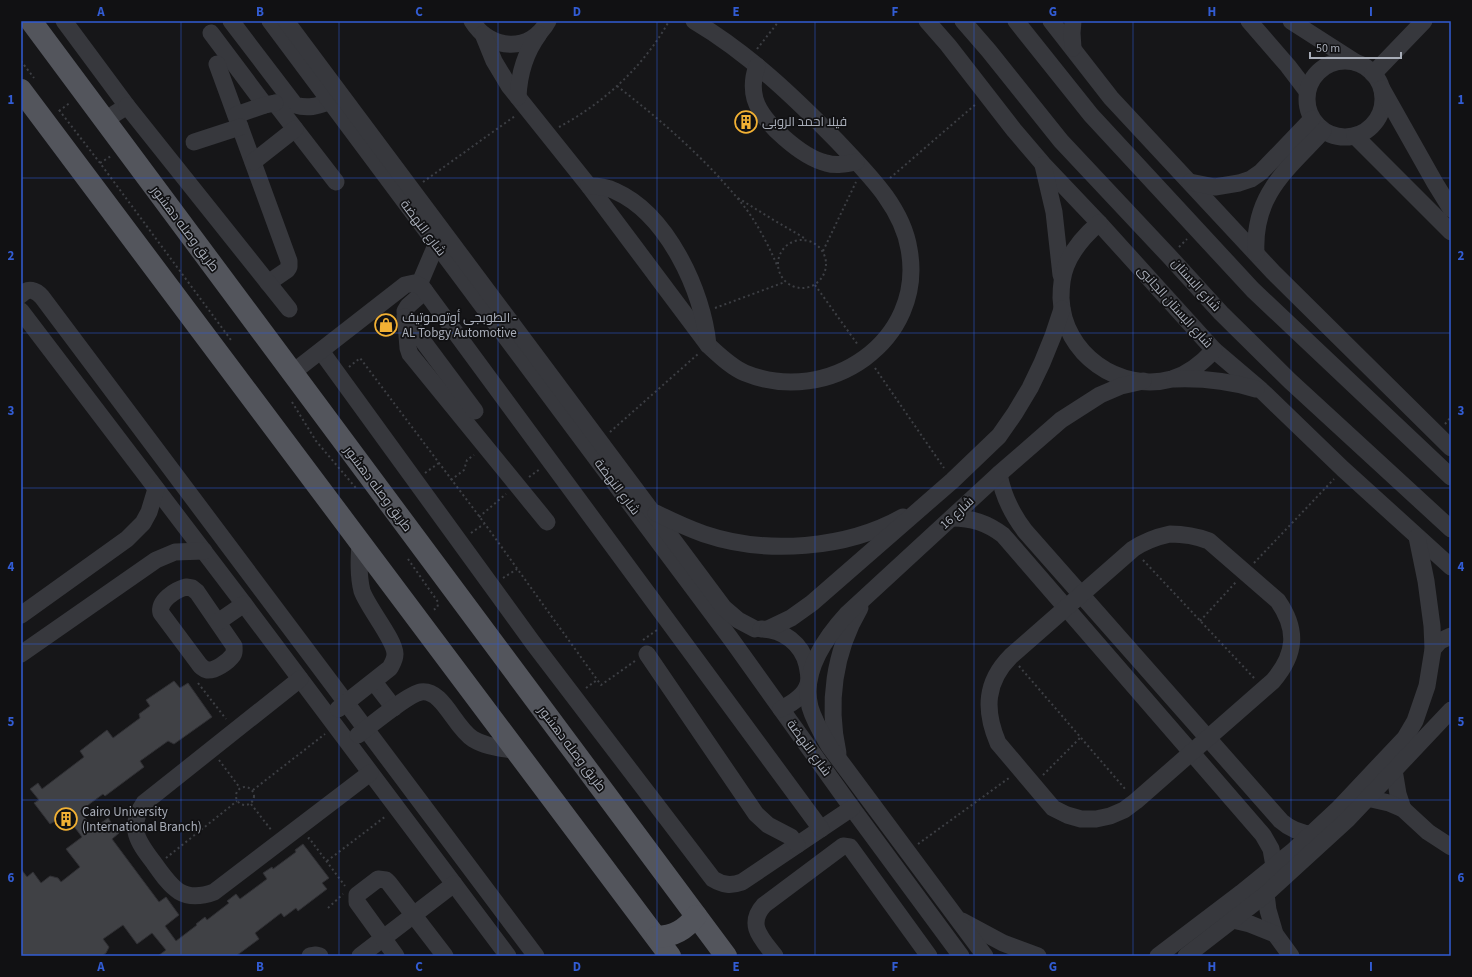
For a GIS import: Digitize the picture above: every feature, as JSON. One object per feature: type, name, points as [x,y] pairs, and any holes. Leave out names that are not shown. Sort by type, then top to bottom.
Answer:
[{"type":"main road","name":"طريق وصله دهشور","points":[[31,21],[726,956]]},
{"type":"main road","points":[[21,90],[670,956]]},
{"type":"main road","points":[[657,938],[675,934],[683,929],[696,916]]},
{"type":"street","points":[[64,21],[127,106],[289,309]]},
{"type":"street","points":[[231,21],[277,103],[336,182]]},
{"type":"street","name":"شارع النهضة","points":[[270,21],[329,102],[386,167],[412,190],[601,440],[647,515],[731,639],[852,808],[961,956]]},
{"type":"street","name":"شارع النهضة","points":[[286,21],[386,167],[436,245],[647,515],[724,608],[738,620],[761,629],[778,631],[787,636],[801,651],[808,670],[810,707],[814,718],[829,746],[985,956]]},
{"type":"street","points":[[475,25],[501,74],[589,186],[708,345],[726,361],[744,372],[775,381],[807,381],[834,374],[854,366],[867,357],[886,338],[901,315],[908,296],[911,275],[909,248],[904,228],[895,210],[878,188],[802,106],[727,42],[694,21]]},
{"type":"street","name":"شارع البستان الجانبى","points":[[927,21],[1043,164],[1099,223],[1214,350],[1261,390],[1343,469],[1451,567]]},
{"type":"street","name":"شارع البستان","points":[[963,21],[1061,141],[1221,313],[1290,381],[1451,529]]},
{"type":"street","points":[[1016,21],[1091,115],[1253,290],[1451,477]]},
{"type":"street","points":[[1051,21],[1111,98],[1273,272],[1451,448]]},
{"type":"street","points":[[1073,21],[1073,48]]},
{"type":"street","points":[[1249,21],[1283,60],[1307,91]]},
{"type":"street","points":[[1291,21],[1357,63],[1366,67],[1377,81],[1451,209]]},
{"type":"street","points":[[1377,81],[1424,21]]},
{"type":"street","points":[[475,25],[496,42],[512,44],[526,41],[544,27]]},
{"type":"street","points":[[522,102],[522,68],[529,50],[544,27]]},
{"type":"street","points":[[211,33],[277,103]]},
{"type":"street","points":[[1357,63],[1347,61],[1336,62],[1326,66],[1317,73],[1311,81],[1307,91],[1307,106],[1318,125],[1338,137],[1355,136],[1368,129],[1378,118],[1382,108],[1383,98],[1377,81]]},
{"type":"street","points":[[753,63],[755,99],[762,114],[776,129],[792,143],[817,160],[859,166]]},
{"type":"street","points":[[217,64],[289,261],[289,267],[287,270],[268,283]]},
{"type":"street","points":[[1091,115],[1111,98]]},
{"type":"street","points":[[194,142],[277,103],[306,108],[315,107],[329,102]]},
{"type":"street","points":[[105,120],[127,106]]},
{"type":"street","points":[[1190,182],[1215,187],[1239,183],[1251,178],[1262,172],[1318,125]]},
{"type":"street","points":[[1256,253],[1256,234],[1259,216],[1268,194],[1318,125]]},
{"type":"street","points":[[253,162],[295,129]]},
{"type":"street","points":[[1355,136],[1451,232]]},
{"type":"street","points":[[1043,164],[1057,236],[1062,309],[1068,331],[1081,351],[1099,367],[1120,377],[1143,382],[1191,378],[1220,381],[1261,390]]},
{"type":"street","points":[[589,186],[614,190],[626,196],[660,228],[673,246],[694,284],[703,313],[708,345]]},
{"type":"street","points":[[1061,284],[1065,266],[1073,250],[1085,235],[1099,223]]},
{"type":"street","points":[[436,245],[422,288],[405,311],[410,354],[547,522]]},
{"type":"street","points":[[292,373],[405,284],[414,283],[422,288],[821,829]]},
{"type":"street","points":[[21,295],[23,292],[30,290],[37,292],[42,297],[536,956]]},
{"type":"street","name":"شارع 16","points":[[731,639],[738,634],[761,629],[791,618],[812,603],[952,481],[999,436],[1030,388],[1053,336],[1062,309]]},
{"type":"street","points":[[21,311],[244,604],[506,955]]},
{"type":"street","points":[[405,317],[475,411]]},
{"type":"street","points":[[1173,379],[1203,362],[1214,350]]},
{"type":"street","points":[[321,351],[533,643],[709,875],[719,882],[730,885],[742,882],[852,808]]},
{"type":"street","name":"شارع 16","points":[[808,685],[812,668],[823,645],[847,614],[999,474],[1061,420],[1081,406],[1100,394],[1121,386],[1143,382]]},
{"type":"street","points":[[999,474],[1004,495],[1016,519],[1081,595],[1280,821],[1298,832],[1312,834]]},
{"type":"street","points":[[21,615],[127,539],[143,523],[149,512],[156,489]]},
{"type":"street","points":[[647,515],[718,538],[761,545],[790,546],[819,544],[874,530],[901,518],[926,504]]},
{"type":"street","points":[[952,518],[974,520],[985,523],[999,532],[1007,540],[1263,835],[1271,849],[1274,866]]},
{"type":"street","points":[[1170,534],[1197,536],[1209,541],[1245,572],[1278,601],[1286,614],[1291,628],[1292,642],[1289,657],[1283,670],[1264,689],[1136,802],[1124,810],[1110,816],[1096,819],[1081,819],[1067,815],[1054,808],[998,743],[992,730],[988,702],[991,688],[996,675],[1011,656],[1133,549],[1156,537],[1170,534]]},
{"type":"street","points":[[1158,956],[1246,900],[1266,894],[1343,814],[1405,738],[1415,721],[1427,686],[1433,649],[1432,626],[1426,581],[1417,537]]},
{"type":"street","points":[[331,722],[346,703],[390,668],[394,661],[395,653],[393,645],[367,603],[363,592],[359,568],[360,541]]},
{"type":"street","points":[[21,654],[156,560],[175,552],[204,551]]},
{"type":"street","points":[[182,588],[192,588],[197,592],[234,646],[232,656],[213,669],[208,670],[199,664],[161,613],[162,604],[166,599],[182,588]]},
{"type":"street","points":[[839,759],[833,719],[836,674],[851,625],[868,596]]},
{"type":"street","points":[[218,622],[244,604]]},
{"type":"street","points":[[1433,649],[1440,641],[1451,636]]},
{"type":"street","points":[[647,654],[756,814],[768,825],[791,837],[797,845]]},
{"type":"street","points":[[300,679],[144,803],[136,820],[135,830],[138,840],[169,884],[175,889],[190,895],[206,895],[221,887],[370,773]]},
{"type":"street","points":[[374,682],[394,708]]},
{"type":"street","points":[[781,709],[800,696],[808,685]]},
{"type":"street","points":[[348,743],[415,694],[427,692],[433,694],[442,701],[458,724],[472,738],[482,743],[517,751]]},
{"type":"street","points":[[1186,956],[1233,920],[1246,900],[1274,866],[1312,834],[1368,798],[1451,710]]},
{"type":"street","points":[[1394,770],[1398,794],[1403,809]]},
{"type":"street","points":[[1368,798],[1389,803],[1403,809],[1428,832],[1451,847]]},
{"type":"street","points":[[775,956],[757,931],[756,917],[759,910],[764,904],[846,845],[850,847],[929,956]]},
{"type":"street","points":[[396,956],[357,902],[357,895],[374,881],[382,879],[386,880],[445,956]]},
{"type":"street","points":[[362,955],[454,884]]},
{"type":"street","points":[[1266,894],[1269,914],[1275,934],[1291,956]]},
{"type":"street","points":[[957,919],[1003,943],[1038,956]]},
{"type":"street","points":[[1233,920],[1250,924],[1275,934]]},
{"type":"street","points":[[310,956],[316,954],[320,956]]},
{"type":"path","points":[[547,133],[584,112],[617,86],[644,58],[669,21]]},
{"type":"path","points":[[753,63],[779,21]]},
{"type":"path","points":[[617,86],[678,137],[737,197],[759,229],[777,265],[778,271],[785,282],[789,285],[805,288],[814,284],[822,277],[826,267],[825,256],[819,246],[766,216],[737,197]]},
{"type":"path","points":[[878,188],[987,95]]},
{"type":"path","points":[[60,111],[73,101]]},
{"type":"path","points":[[412,190],[522,102]]},
{"type":"path","points":[[100,163],[113,154]]},
{"type":"path","points":[[823,251],[859,166]]},
{"type":"path","points":[[1169,256],[1197,229]]},
{"type":"path","points":[[777,265],[778,258],[783,247],[795,240],[808,240]]},
{"type":"path","points":[[703,313],[785,282]]},
{"type":"path","points":[[814,284],[867,357],[952,481]]},
{"type":"path","points":[[601,440],[708,345]]},
{"type":"path","points":[[338,375],[360,358],[479,517],[601,685],[647,654],[639,643],[669,622]]},
{"type":"path","points":[[451,480],[464,470],[467,460],[485,446]]},
{"type":"path","points":[[479,517],[517,485],[551,462]]},
{"type":"path","points":[[1200,620],[1343,469]]},
{"type":"path","points":[[1133,549],[1264,689]]},
{"type":"path","points":[[1011,656],[1136,802]]},
{"type":"path","points":[[199,664],[190,672],[229,724]]},
{"type":"path","points":[[253,790],[331,722]]},
{"type":"path","points":[[1033,785],[1080,738]]},
{"type":"path","points":[[210,750],[240,788]]},
{"type":"path","points":[[908,852],[1021,770]]},
{"type":"path","points":[[247,786],[253,790],[255,798],[251,804],[244,805],[237,801],[236,794],[240,788],[247,786]]},
{"type":"path","points":[[156,866],[237,801]]},
{"type":"path","points":[[251,804],[280,841]]},
{"type":"path","points":[[327,861],[397,808]]},
{"type":"path","points":[[303,843],[309,838],[348,890],[328,908]]},
{"type":"building","name":"Cairo University (International Branch)","points":[[174,681],[180,688],[188,683],[212,717],[174,744],[168,741],[140,761],[144,767],[105,796],[103,794],[80,811],[93,829],[108,818],[119,833],[112,839],[159,902],[166,897],[179,915],[165,926],[176,941],[205,917],[207,920],[229,903],[227,901],[236,894],[240,899],[267,879],[263,873],[272,867],[273,869],[296,852],[295,850],[303,844],[329,878],[322,883],[327,889],[298,911],[296,908],[284,917],[281,913],[255,933],[259,939],[236,956],[158,956],[166,950],[152,933],[137,944],[123,925],[103,939],[109,947],[106,953],[102,956],[21,956],[21,869],[27,877],[33,872],[41,883],[50,876],[58,878],[61,882],[80,867],[66,849],[82,837],[70,821],[61,828],[55,821],[50,824],[34,803],[39,800],[30,789],[38,783],[42,789],[84,757],[80,751],[107,730],[113,738],[140,718],[139,714],[150,706],[146,700]]},
{"type":"place","name":"فيلا احمد الروبى","points":[[746,122]]},
{"type":"place","name":"الطوبجى أوتوموتيف - AL Tobgy Automotive","points":[[386,325]]},
{"type":"place","name":"Cairo University (International Branch)","points":[[66,819]]}]
